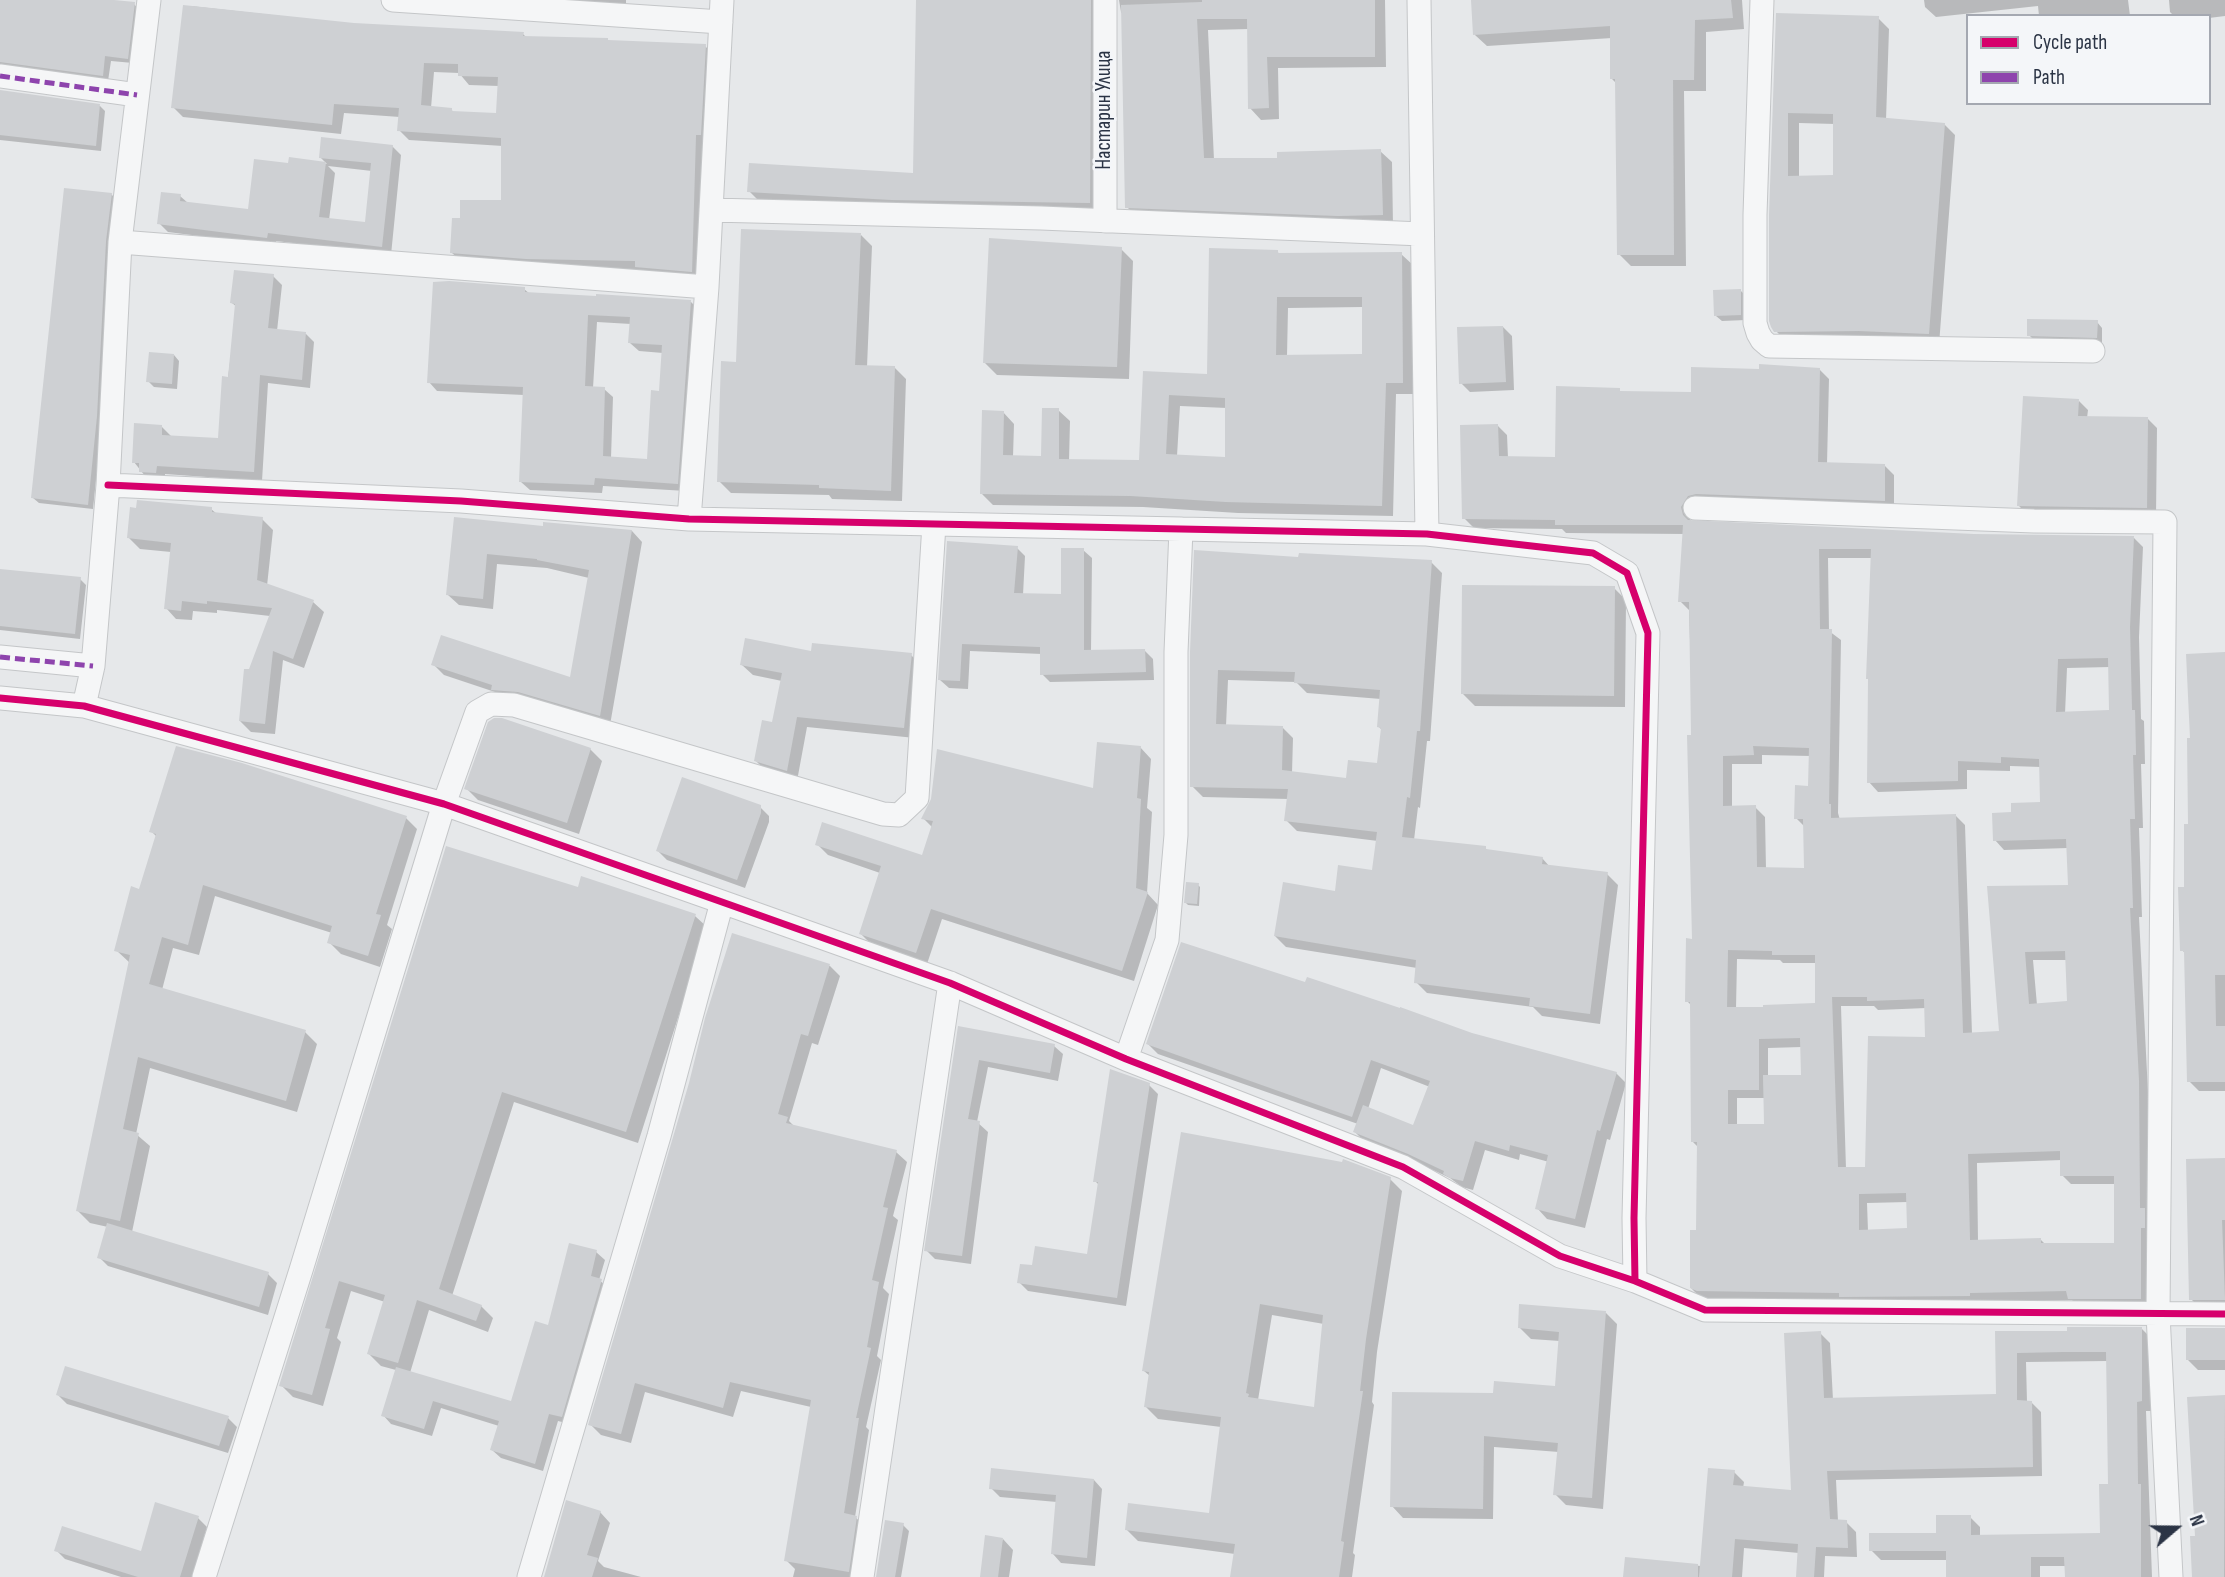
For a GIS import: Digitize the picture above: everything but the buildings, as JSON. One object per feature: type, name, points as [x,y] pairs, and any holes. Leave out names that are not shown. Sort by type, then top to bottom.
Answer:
[{"type":"street","points":[[84,706],[93,666],[108,485],[120,242],[149,0]]},
{"type":"street","points":[[393,0],[722,11],[708,287],[689,519]]},
{"type":"street","name":"Настарин Улица","points":[[1105,0],[1105,221]]},
{"type":"street","points":[[1419,0],[1427,534]]},
{"type":"street","points":[[1762,0],[1755,215],[1755,323],[1762,340],[1769,346],[2092,351]]},
{"type":"street","points":[[0,76],[138,95]]},
{"type":"street","points":[[711,210],[1105,221],[1422,234]]},
{"type":"street","points":[[120,242],[708,287]]},
{"type":"street","points":[[108,485],[461,501],[689,519],[1427,534],[1593,553],[1627,573],[1648,633],[1634,1218],[1635,1281]]},
{"type":"street","points":[[1695,508],[2034,521],[2165,522],[2158,1314],[2171,1577]]},
{"type":"street","points":[[204,1577],[444,804],[477,712],[491,704],[514,705],[883,814],[899,815],[917,798],[934,524]]},
{"type":"street","points":[[1126,1059],[1167,940],[1176,835],[1176,652],[1181,529]]},
{"type":"street","points":[[0,657],[93,666]]},
{"type":"street","points":[[0,698],[84,706],[444,804],[950,983],[1126,1059],[1403,1167],[1560,1256],[1635,1281],[1705,1310],[2225,1314]]},
{"type":"street","points":[[529,1577],[659,1136],[722,902]]},
{"type":"street","points":[[862,1577],[950,983]]},
{"type":"marked path","points":[[0,76],[137,95]]},
{"type":"marked path","points":[[0,657],[93,666]]},
{"type":"cycle path","points":[[108,485],[461,501],[689,519],[1427,534],[1593,553],[1627,573],[1648,633],[1634,1218],[1635,1281],[1705,1310],[2225,1314]]},
{"type":"cycle path","points":[[0,698],[84,706],[444,804],[950,983],[1126,1059],[1403,1167],[1560,1256],[1635,1281]]}]
